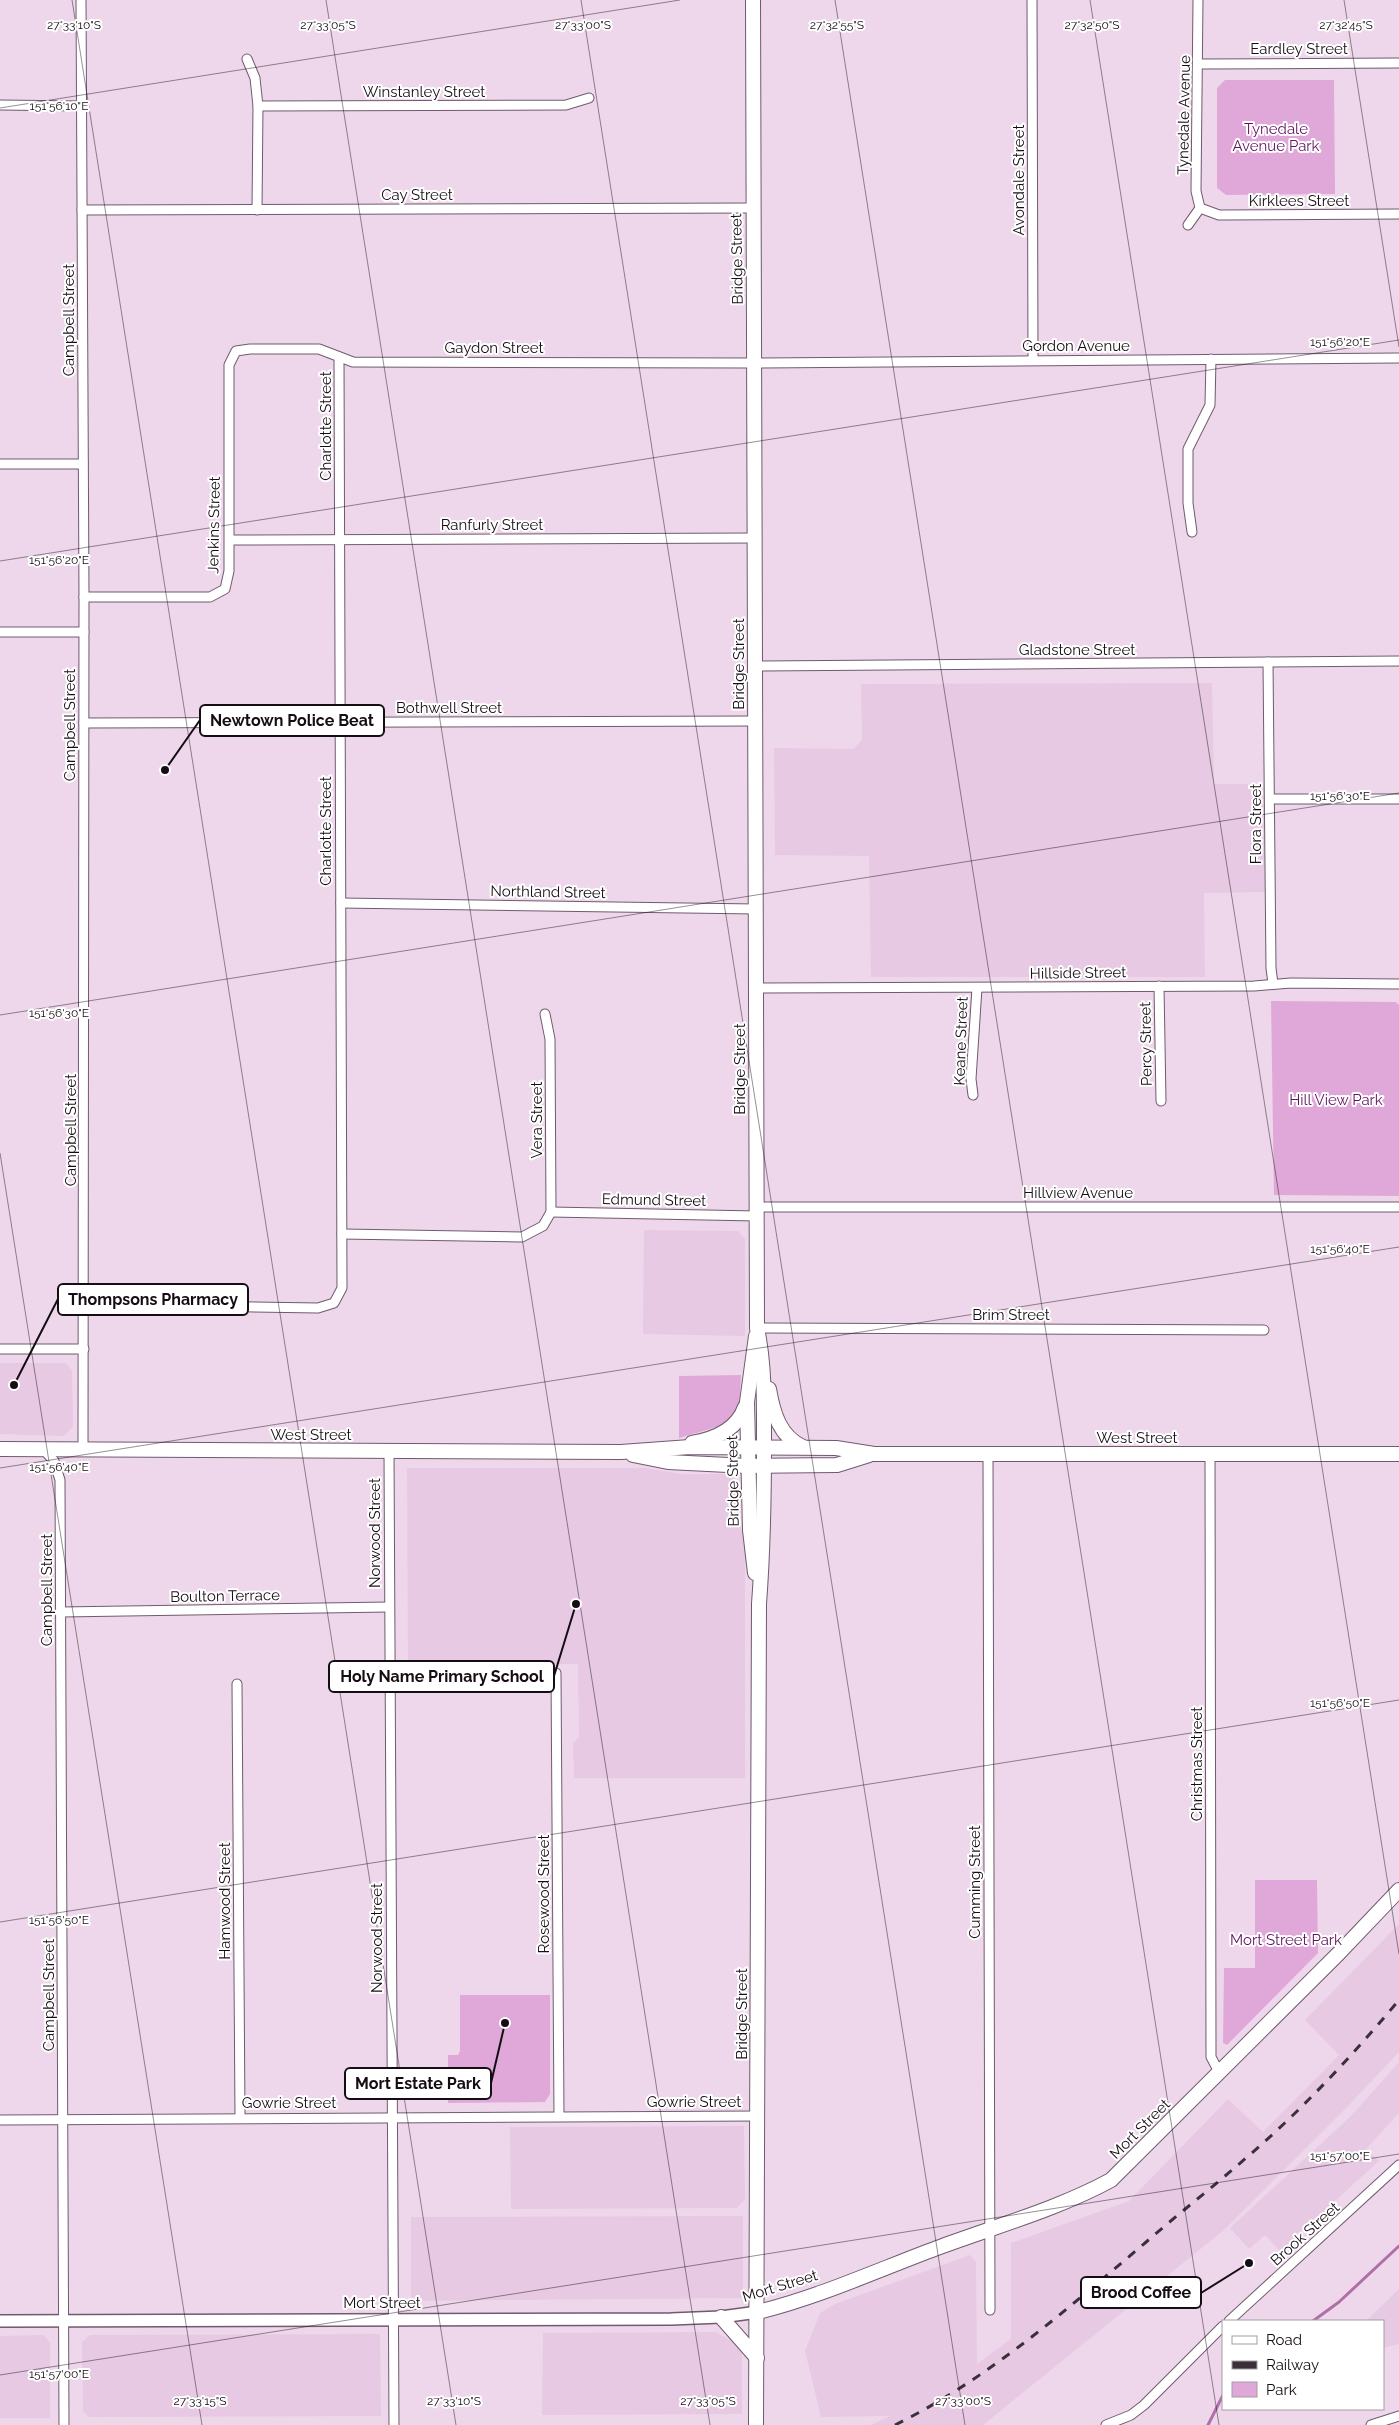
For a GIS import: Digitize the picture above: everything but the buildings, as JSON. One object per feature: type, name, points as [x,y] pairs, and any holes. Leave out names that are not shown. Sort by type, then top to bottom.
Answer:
[{"type":"main road","name":"Bridge Street","points":[[753,0],[752,208],[757,1211],[758,1328],[764,1359],[764,1534],[758,1604],[759,2116],[756,2425]]},
{"type":"main road","name":"Bridge Street","points":[[758,1328],[752,1356],[747,1402],[750,1530],[758,1604]]},
{"type":"main road","points":[[764,1359],[770,1396],[780,1427],[790,1440],[804,1448]]},
{"type":"main road","points":[[666,1447],[698,1442],[730,1429],[741,1420],[747,1402]]},
{"type":"main road","name":"West Street","points":[[0,1449],[621,1452],[666,1447],[836,1448],[874,1454],[1399,1454]]},
{"type":"main road","name":"West Street","points":[[621,1452],[668,1462],[748,1466],[838,1465],[874,1454]]},
{"type":"main road","name":"Mort Street","points":[[758,2312],[989,2229],[1092,2190],[1111,2180],[1399,1890]]},
{"type":"main road","points":[[721,2317],[758,2358]]},
{"type":"street","name":"Campbell Street","points":[[81,0],[84,597],[83,1450]]},
{"type":"street","name":"Avondale Street","points":[[1032,0],[1033,360]]},
{"type":"street","name":"Tynedale Avenue","points":[[1198,0],[1199,64],[1196,191],[1200,208]]},
{"type":"street","points":[[247,59],[255,78],[258,106],[257,210]]},
{"type":"street","name":"Eardley Street","points":[[1199,64],[1399,63]]},
{"type":"street","name":"Winstanley Street","points":[[258,106],[566,105],[589,98]]},
{"type":"street","points":[[0,105],[81,106]]},
{"type":"street","name":"Cay Street","points":[[82,210],[752,208]]},
{"type":"street","points":[[1188,225],[1200,208]]},
{"type":"street","name":"Kirklees Street","points":[[1200,208],[1219,215],[1399,214]]},
{"type":"street","name":"Gaydon Street","points":[[236,351],[319,348],[353,362],[754,363]]},
{"type":"street","name":"Jenkins Street","points":[[84,597],[210,597],[225,589],[229,571],[230,540],[229,365],[236,351]]},
{"type":"street","name":"Charlotte Street","points":[[84,1304],[318,1308],[334,1303],[342,1288],[339,357]]},
{"type":"street","name":"Gordon Avenue","points":[[754,363],[1399,358]]},
{"type":"street","points":[[1192,532],[1188,503],[1188,449],[1210,405],[1211,359]]},
{"type":"street","points":[[0,464],[83,464]]},
{"type":"street","name":"Ranfurly Street","points":[[230,540],[755,538]]},
{"type":"street","points":[[0,632],[84,632]]},
{"type":"street","name":"Gladstone Street","points":[[755,666],[1399,661]]},
{"type":"street","name":"Flora Street","points":[[1268,662],[1271,968],[1273,984]]},
{"type":"street","name":"Bothwell Street","points":[[84,723],[755,721]]},
{"type":"street","points":[[1270,799],[1399,799]]},
{"type":"street","name":"Northland Street","points":[[340,903],[756,909]]},
{"type":"street","name":"Hillside Street","points":[[756,988],[1399,984]]},
{"type":"street","name":"Percy Street","points":[[1159,986],[1161,1100]]},
{"type":"street","name":"Keane Street","points":[[973,1095],[971,1079],[977,988]]},
{"type":"street","name":"Vera Street","points":[[545,1014],[550,1039],[551,1212]]},
{"type":"street","name":"Hillview Avenue","points":[[757,1211],[1399,1207]]},
{"type":"street","name":"Edmund Street","points":[[551,1212],[757,1211]]},
{"type":"street","points":[[342,1234],[522,1237],[543,1226],[551,1212]]},
{"type":"street","name":"Brim Street","points":[[758,1328],[1264,1330]]},
{"type":"street","points":[[0,1348],[84,1349]]},
{"type":"street","name":"Campbell Street","points":[[44,1450],[56,1465],[60,1488],[64,2425]]},
{"type":"street","name":"Norwood Street","points":[[389,1452],[394,2425]]},
{"type":"street","name":"Cumming Street","points":[[988,1454],[990,2310]]},
{"type":"street","name":"Christmas Street","points":[[1210,1454],[1211,2057],[1220,2072]]},
{"type":"street","name":"Boulton Terrace","points":[[61,1612],[389,1607]]},
{"type":"street","name":"Rosewood Street","points":[[556,1673],[559,2116]]},
{"type":"street","name":"Hamwood Street","points":[[237,1684],[240,2117]]},
{"type":"street","name":"Gowrie Street","points":[[0,2120],[392,2116],[759,2116]]},
{"type":"street","name":"Brook Street","points":[[1229,2320],[1399,2165]]},
{"type":"street","name":"Mort Street","points":[[0,2321],[721,2317],[758,2312]]},
{"type":"street","points":[[1106,2425],[1131,2415],[1144,2405],[1222,2327]]},
{"type":"street","points":[[1372,2425],[1399,2416]]},
{"type":"shaded area","points":[[1212,683],[1214,784],[1264,784],[1265,892],[1204,893],[1205,977],[871,977],[869,856],[775,855],[774,748],[854,749],[862,739],[861,684]]},
{"type":"shaded area","points":[[644,1230],[738,1231],[745,1239],[745,1336],[643,1334]]},
{"type":"shaded area","points":[[0,1363],[66,1363],[72,1371],[73,1426],[64,1436],[0,1434]]},
{"type":"shaded area","points":[[407,1468],[645,1468],[682,1474],[725,1474],[735,1479],[739,1488],[738,1515],[745,1544],[745,1778],[574,1778],[573,1743],[579,1737],[578,1664],[549,1664],[549,1671],[408,1672]]},
{"type":"shaded area","points":[[1399,1924],[1399,2052],[1350,2104],[1224,2230],[983,2425],[871,2425],[890,2416],[821,2417],[805,2351],[820,2313],[835,2304],[970,2255],[976,2262],[977,2364],[1011,2339],[1011,2243],[1129,2201],[1228,2099],[1263,2132],[1339,2055],[1305,2020]]},
{"type":"shaded area","points":[[1399,2062],[1399,2113],[1366,2149],[1379,2161],[1280,2251],[1265,2235],[1249,2249],[1230,2228],[1352,2115]]},
{"type":"shaded area","points":[[744,2126],[745,2199],[737,2208],[511,2209],[510,2127]]},
{"type":"shaded area","points":[[743,2216],[743,2298],[411,2301],[411,2217]]},
{"type":"shaded area","points":[[1399,2289],[1399,2344],[1384,2348],[1384,2320],[1367,2320]]},
{"type":"shaded area","points":[[716,2332],[736,2343],[742,2353],[742,2414],[542,2415],[543,2333]]},
{"type":"shaded area","points":[[380,2334],[381,2416],[89,2417],[83,2411],[82,2342],[90,2335]]},
{"type":"shaded area","points":[[44,2335],[50,2343],[50,2418],[0,2418],[0,2336]]},
{"type":"green space","name":"Tynedale Avenue Park","points":[[1225,80],[1334,80],[1335,194],[1226,195],[1217,188],[1217,88]]},
{"type":"green space","name":"Hill View Park","points":[[1271,1001],[1396,1002],[1399,1005],[1399,1196],[1274,1195]]},
{"type":"green space","points":[[741,1375],[739,1411],[724,1425],[679,1438],[679,1376]]},
{"type":"green space","name":"Mort Street Park","points":[[1255,1880],[1317,1880],[1318,1953],[1227,2045],[1223,2043],[1224,1968],[1255,1968]]},
{"type":"green space","points":[[460,1995],[550,1995],[550,2094],[545,2102],[448,2103],[448,2055],[458,2055],[460,2051]]},
{"type":"waterway","points":[[1314,2320],[1339,2302],[1399,2246]]},
{"type":"waterway","points":[[1208,2425],[1222,2397]]},
{"type":"railway","points":[[895,2425],[929,2407],[994,2365],[1086,2293],[1267,2140],[1345,2062],[1399,2000]]},
{"type":"place","name":"Newtown Police Beat","points":[[165,770]]},
{"type":"place","name":"Thompsons Pharmacy","points":[[14,1385]]},
{"type":"place","name":"Holy Name Primary School","points":[[576,1604]]},
{"type":"place","name":"Mort Estate Park","points":[[505,2023]]},
{"type":"place","name":"Brood Coffee","points":[[1249,2263]]}]
